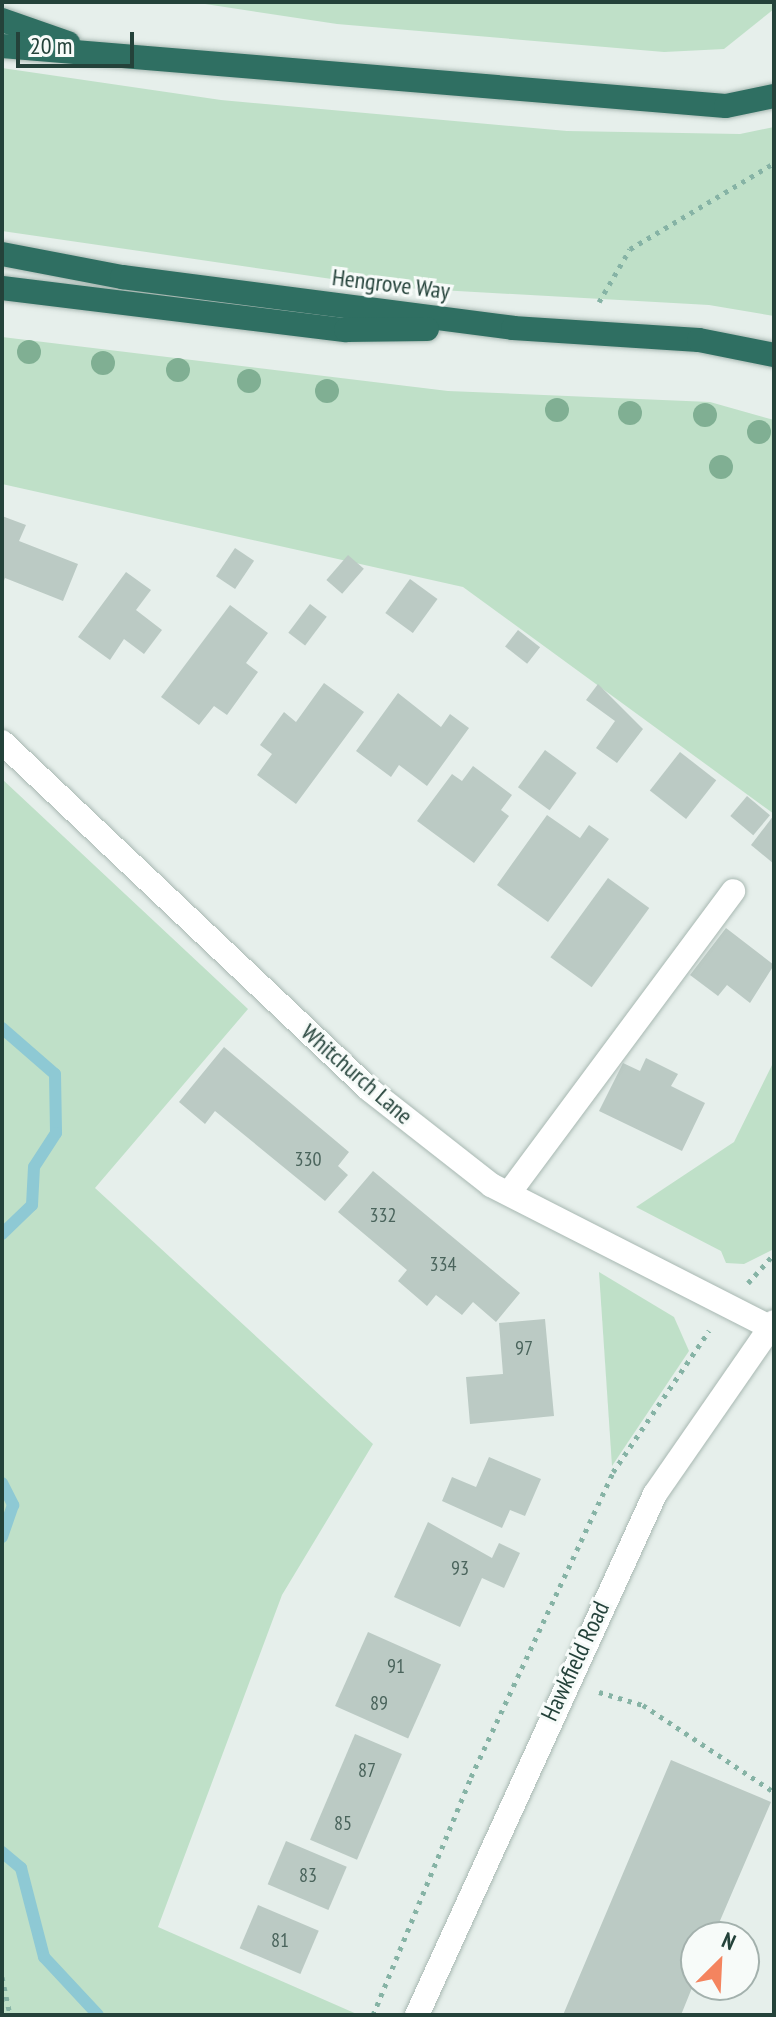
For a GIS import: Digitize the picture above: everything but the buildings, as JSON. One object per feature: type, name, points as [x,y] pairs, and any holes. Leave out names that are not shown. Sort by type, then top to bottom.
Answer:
[{"type":"highway","points":[[2,20],[105,56]]},
{"type":"highway","points":[[2,46],[726,106],[774,96]]},
{"type":"highway","name":"Hengrove Way","points":[[2,254],[513,328],[699,340],[774,355]]},
{"type":"highway","points":[[2,288],[346,330],[513,328]]},
{"type":"street","name":"Whitchurch Lane","points":[[2,742],[370,1090],[509,1193],[725,1309],[772,1325]]},
{"type":"street","points":[[509,1193],[733,891]]},
{"type":"street","name":"Hawkfield Road","points":[[417,2015],[564,1682],[655,1494],[772,1325]]},
{"type":"path","points":[[599,302],[630,249],[774,163]]},
{"type":"path","points":[[373,2015],[471,1777],[613,1472],[725,1309],[774,1254]]},
{"type":"path","points":[[564,1682],[643,1705],[774,1792]]},
{"type":"path","points":[[2,1977],[10,2015]]},
{"type":"green space","points":[[192,2],[774,2],[774,9],[724,49],[664,52],[337,24]]},
{"type":"green space","points":[[2,68],[221,100],[567,131],[740,134],[774,127],[774,316],[709,305],[387,287],[2,231]]},
{"type":"green space","points":[[2,337],[448,391],[710,402],[774,420],[774,814],[463,587],[2,484]]},
{"type":"green space","points":[[2,779],[248,1009],[95,1188],[373,1444],[282,1595],[158,1927],[359,2015],[2,2015]]},
{"type":"green space","points":[[774,1061],[774,1249],[744,1264],[726,1263],[721,1251],[636,1207],[734,1142]]},
{"type":"green space","points":[[599,1272],[674,1317],[689,1351],[612,1466]]},
{"type":"waterway","points":[[2,1028],[55,1074],[56,1133],[34,1167],[32,1205],[2,1234]]},
{"type":"waterway","points":[[2,1483],[13,1505],[2,1537]]},
{"type":"waterway","points":[[2,1852],[21,1868],[44,1957],[98,2015]]}]
